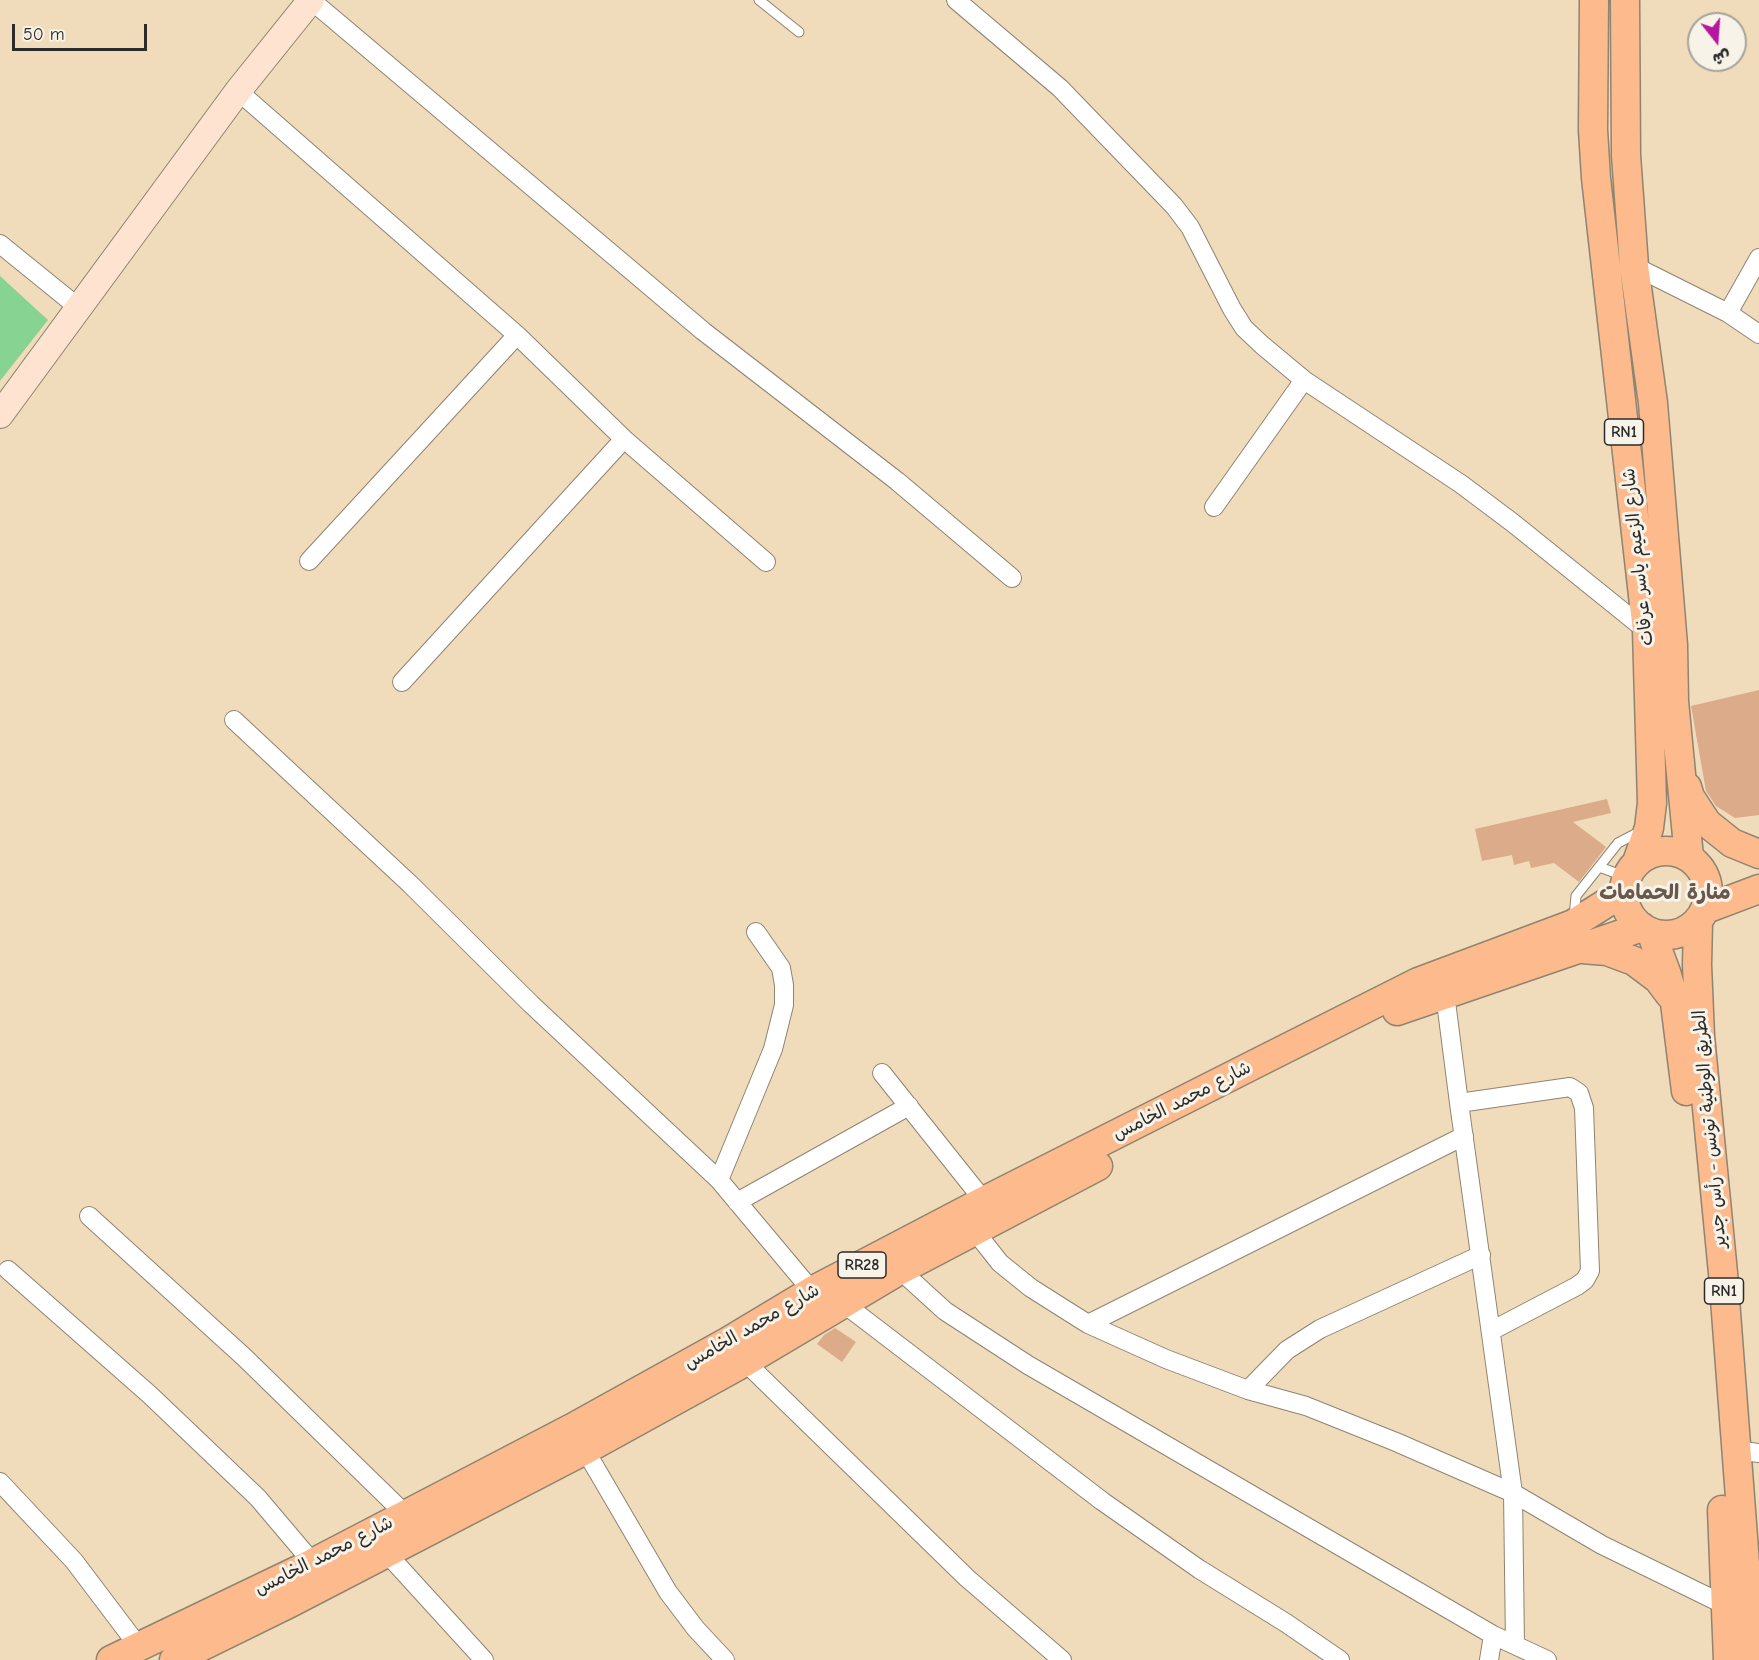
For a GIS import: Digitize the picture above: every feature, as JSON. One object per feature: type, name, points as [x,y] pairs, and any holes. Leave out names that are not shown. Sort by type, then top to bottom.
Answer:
[{"type":"main road","points":[[0,415],[238,91],[311,0]]},
{"type":"main road","name":"شارع الزعيم ياسر عرفات","points":[[1625,0],[1626,155],[1634,266],[1654,414],[1672,633],[1674,701],[1680,766],[1695,863]]},
{"type":"main road","name":"شارع الزعيم ياسر عرفات","points":[[1592,1],[1593,130],[1596,177],[1647,631],[1652,778],[1649,828],[1630,877]]},
{"type":"main road","points":[[1680,766],[1690,797],[1707,823],[1732,843],[1759,854]]},
{"type":"main road","points":[[1630,877],[1649,854],[1662,851],[1676,852],[1695,863],[1759,854]]},
{"type":"main road","name":"RN1","points":[[1695,863],[1707,881],[1709,895],[1702,915]]},
{"type":"main road","name":"RN1","points":[[1630,877],[1626,906],[1632,918],[1646,930]]},
{"type":"main road","name":"شارع محمد الخامس","points":[[174,1660],[290,1603],[377,1543],[578,1439],[736,1352],[843,1303],[974,1230],[1386,1015],[1446,994],[1575,936],[1630,877]]},
{"type":"main road","points":[[1646,930],[1664,935],[1688,930],[1702,915],[1759,889]]},
{"type":"main road","name":"الطريق الوطنية تونس - رأس جدير","points":[[1702,915],[1696,965],[1700,1036],[1723,1273],[1748,1451],[1752,1572],[1738,1612],[1728,1660]]},
{"type":"main road","name":"شارع محمد الخامس","points":[[736,1352],[812,1291],[984,1201],[1418,982],[1575,936],[1646,930]]},
{"type":"main road","name":"الطريق الوطنية تونس - رأس جدير","points":[[1646,930],[1667,975],[1675,1003],[1706,1254],[1738,1612],[1751,1660]]},
{"type":"main road","points":[[1575,936],[1634,961],[1658,979],[1675,1003]]},
{"type":"main road","name":"شارع محمد الخامس","points":[[111,1660],[313,1563],[377,1543],[406,1515],[578,1439]]},
{"type":"street","points":[[311,0],[702,331],[897,481],[1012,578]]},
{"type":"street","points":[[956,0],[1060,88],[1174,206],[1190,227],[1244,328],[1304,380],[1461,484],[1514,523],[1647,631]]},
{"type":"street","points":[[238,91],[517,335],[624,439],[766,562]]},
{"type":"street","points":[[0,244],[79,308]]},
{"type":"street","points":[[1728,313],[1759,258]]},
{"type":"street","points":[[1634,266],[1728,313],[1759,334]]},
{"type":"street","points":[[309,561],[517,335]]},
{"type":"street","points":[[1214,507],[1304,380]]},
{"type":"street","points":[[402,682],[624,439]]},
{"type":"street","points":[[234,720],[410,884],[531,1004],[719,1180],[812,1291]]},
{"type":"street","points":[[719,1180],[773,1048],[784,1005],[781,968],[756,932]]},
{"type":"street","points":[[1446,994],[1459,1103],[1514,1493],[1515,1645]]},
{"type":"street","points":[[882,1073],[984,1201]]},
{"type":"street","points":[[1459,1103],[1570,1087],[1579,1093],[1584,1108],[1590,1271],[1585,1280],[1577,1286],[1491,1331]]},
{"type":"street","points":[[737,1202],[909,1106]]},
{"type":"street","points":[[1088,1324],[1464,1136]]},
{"type":"street","points":[[89,1216],[244,1357],[406,1515]]},
{"type":"street","points":[[974,1230],[1000,1263],[1023,1282],[1088,1324],[1166,1359],[1248,1390],[1306,1406],[1514,1493],[1602,1545],[1738,1612]]},
{"type":"street","points":[[1248,1390],[1287,1350],[1320,1329],[1481,1255]]},
{"type":"street","points":[[8,1270],[150,1395],[258,1498],[313,1563]]},
{"type":"street","points":[[900,1270],[945,1311],[1028,1365],[1493,1635],[1547,1660]]},
{"type":"street","points":[[843,1303],[1102,1501],[1198,1569],[1286,1623],[1340,1660]]},
{"type":"street","points":[[736,1352],[967,1578],[1062,1660]]},
{"type":"street","points":[[578,1439],[668,1592],[696,1629],[725,1660]]},
{"type":"street","points":[[0,1482],[74,1562],[140,1647]]},
{"type":"street","points":[[377,1543],[484,1660]]},
{"type":"street","points":[[1489,1660],[1493,1635]]},
{"type":"lane","points":[[759,0],[799,32]]},
{"type":"lane","points":[[1575,936],[1576,896],[1618,843],[1649,828]]},
{"type":"lane","points":[[1599,867],[1630,877]]},
{"type":"green space","points":[[0,276],[48,320],[0,381]]},
{"type":"building","points":[[1759,690],[1759,815],[1735,818],[1716,806],[1706,791],[1691,706]]},
{"type":"building","points":[[1607,799],[1611,813],[1573,822],[1606,847],[1579,882],[1554,863],[1531,868],[1529,861],[1514,865],[1512,855],[1482,861],[1475,829]]},
{"type":"building","points":[[835,1328],[856,1342],[842,1362],[817,1344],[824,1335]]},
{"type":"district","name":"منارة الحمامات","points":[[1665,893]]}]
